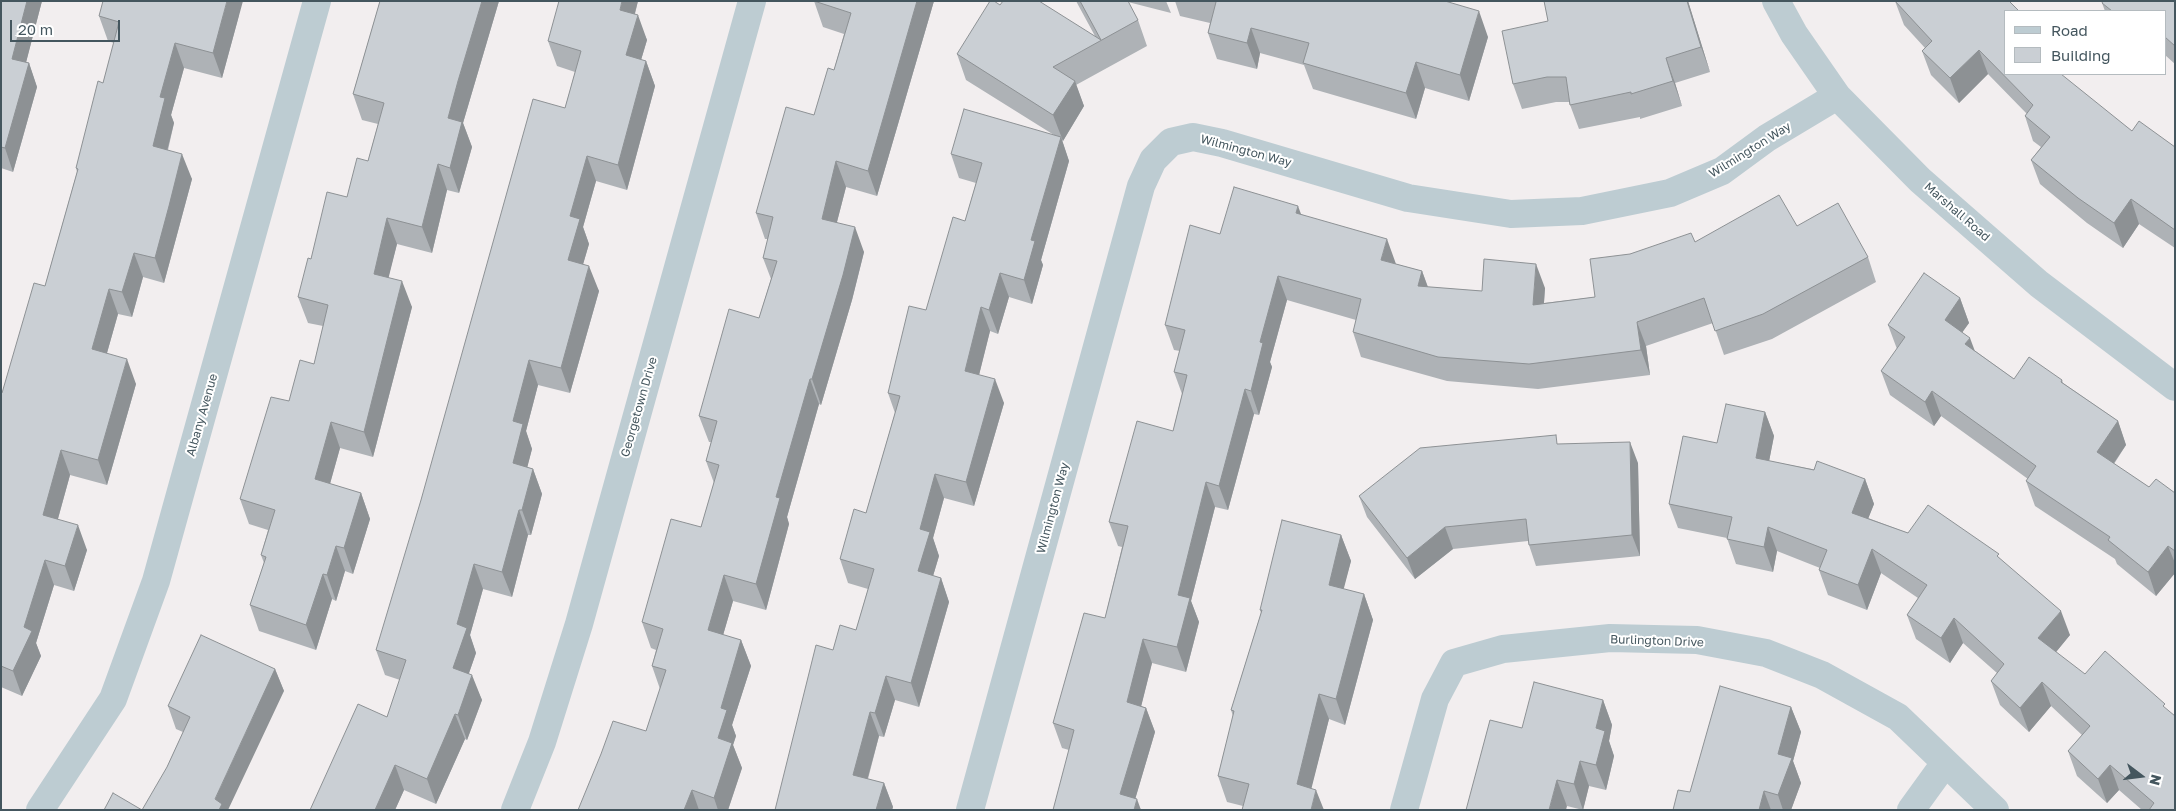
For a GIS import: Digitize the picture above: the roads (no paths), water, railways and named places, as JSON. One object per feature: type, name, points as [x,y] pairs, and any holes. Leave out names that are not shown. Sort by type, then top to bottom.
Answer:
[{"type":"street","name":"Albany Avenue","points":[[40,810],[112,699],[156,581],[317,1]]},
{"type":"street","name":"Georgetown Drive","points":[[515,810],[542,742],[579,624],[752,1]]},
{"type":"street","name":"Marshall Road","points":[[1776,1],[1794,34],[1837,96],[1920,180],[2039,284],[2175,387]]},
{"type":"street","name":"Wilmington Way","points":[[970,810],[1141,186],[1153,160],[1171,142],[1193,137],[1222,143],[1408,198],[1511,214],[1582,211],[1670,193],[1722,171],[1767,138],[1837,96]]},
{"type":"street","name":"Burlington Drive","points":[[1404,810],[1435,699],[1454,663],[1503,650],[1610,638],[1697,640],[1766,653],[1822,675],[1898,717],[1945,764],[1996,810]]},
{"type":"street","points":[[1911,810],[1945,764]]}]
